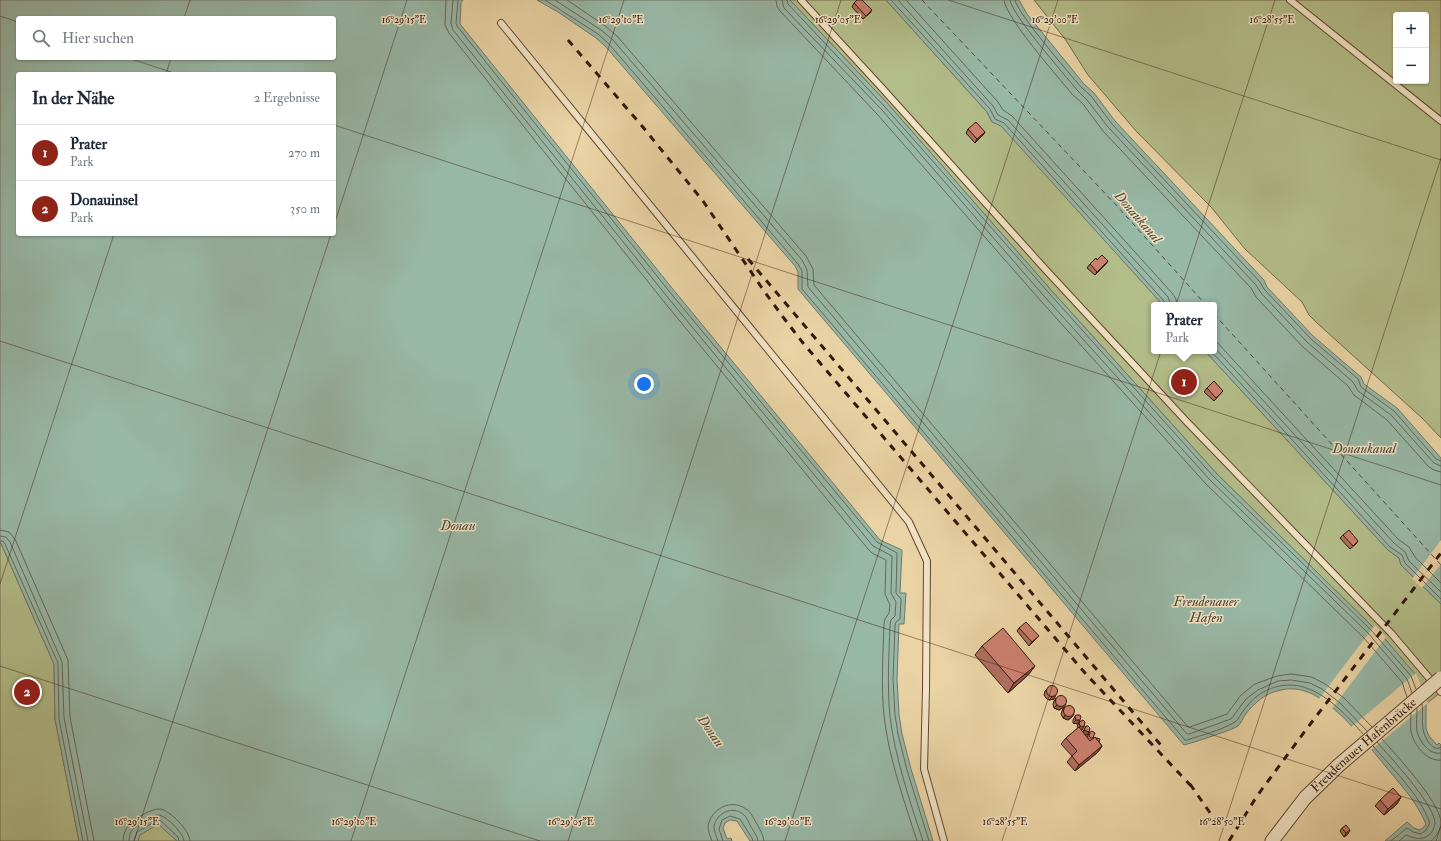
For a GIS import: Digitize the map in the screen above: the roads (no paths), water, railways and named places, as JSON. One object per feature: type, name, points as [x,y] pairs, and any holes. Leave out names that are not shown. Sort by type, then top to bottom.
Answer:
[{"type":"street","name":"Freudenauer Hafenbrücke","points":[[1272,841],[1305,798],[1339,765],[1441,678]]},
{"type":"lane","points":[[801,0],[1045,270],[1187,422],[1391,633],[1441,692]]},
{"type":"lane","points":[[1290,0],[1441,121]]},
{"type":"lane","points":[[501,23],[909,522],[927,561],[924,769],[944,841]]},
{"type":"water","name":"Donau","points":[[0,0],[463,0],[461,3],[460,24],[676,293],[880,540],[902,550],[900,593],[906,593],[904,624],[899,624],[897,679],[899,715],[911,769],[933,841],[750,841],[737,821],[730,820],[725,823],[723,828],[727,839],[731,838],[732,841],[177,841],[158,824],[140,835],[138,841],[79,841],[55,719],[54,664],[0,541]]},
{"type":"water","name":"Freudenauer Hafen","points":[[537,0],[790,0],[888,104],[1051,290],[1217,474],[1385,639],[1415,674],[1426,704],[1426,729],[1429,736],[1437,745],[1439,743],[1441,745],[1441,841],[1385,841],[1407,822],[1419,830],[1423,828],[1426,824],[1422,815],[1406,792],[1352,726],[1326,702],[1308,692],[1290,689],[1270,693],[1252,706],[1235,728],[1184,745],[798,289],[798,272],[795,266],[606,47],[596,38],[558,12]]},
{"type":"water","name":"Donaukanal","points":[[886,0],[1019,0],[1027,14],[1084,84],[1094,93],[1115,121],[1264,280],[1267,287],[1313,336],[1361,377],[1364,384],[1397,408],[1441,458],[1441,604],[1401,565],[1399,558],[1388,550],[1208,354],[1217,354],[1217,302],[1160,302],[1001,126],[992,122],[987,112]]},
{"type":"railway","points":[[568,40],[642,126],[703,201],[764,291],[803,343],[1085,673],[1193,788]]},
{"type":"railway","points":[[748,259],[1165,750]]},
{"type":"railway","points":[[1229,841],[1257,796],[1441,553]]},
{"type":"railway","points":[[1190,784],[1215,820]]},
{"type":"place","name":"Prater","points":[[1184,382]]},
{"type":"place","name":"Donauinsel","points":[[27,692]]}]
